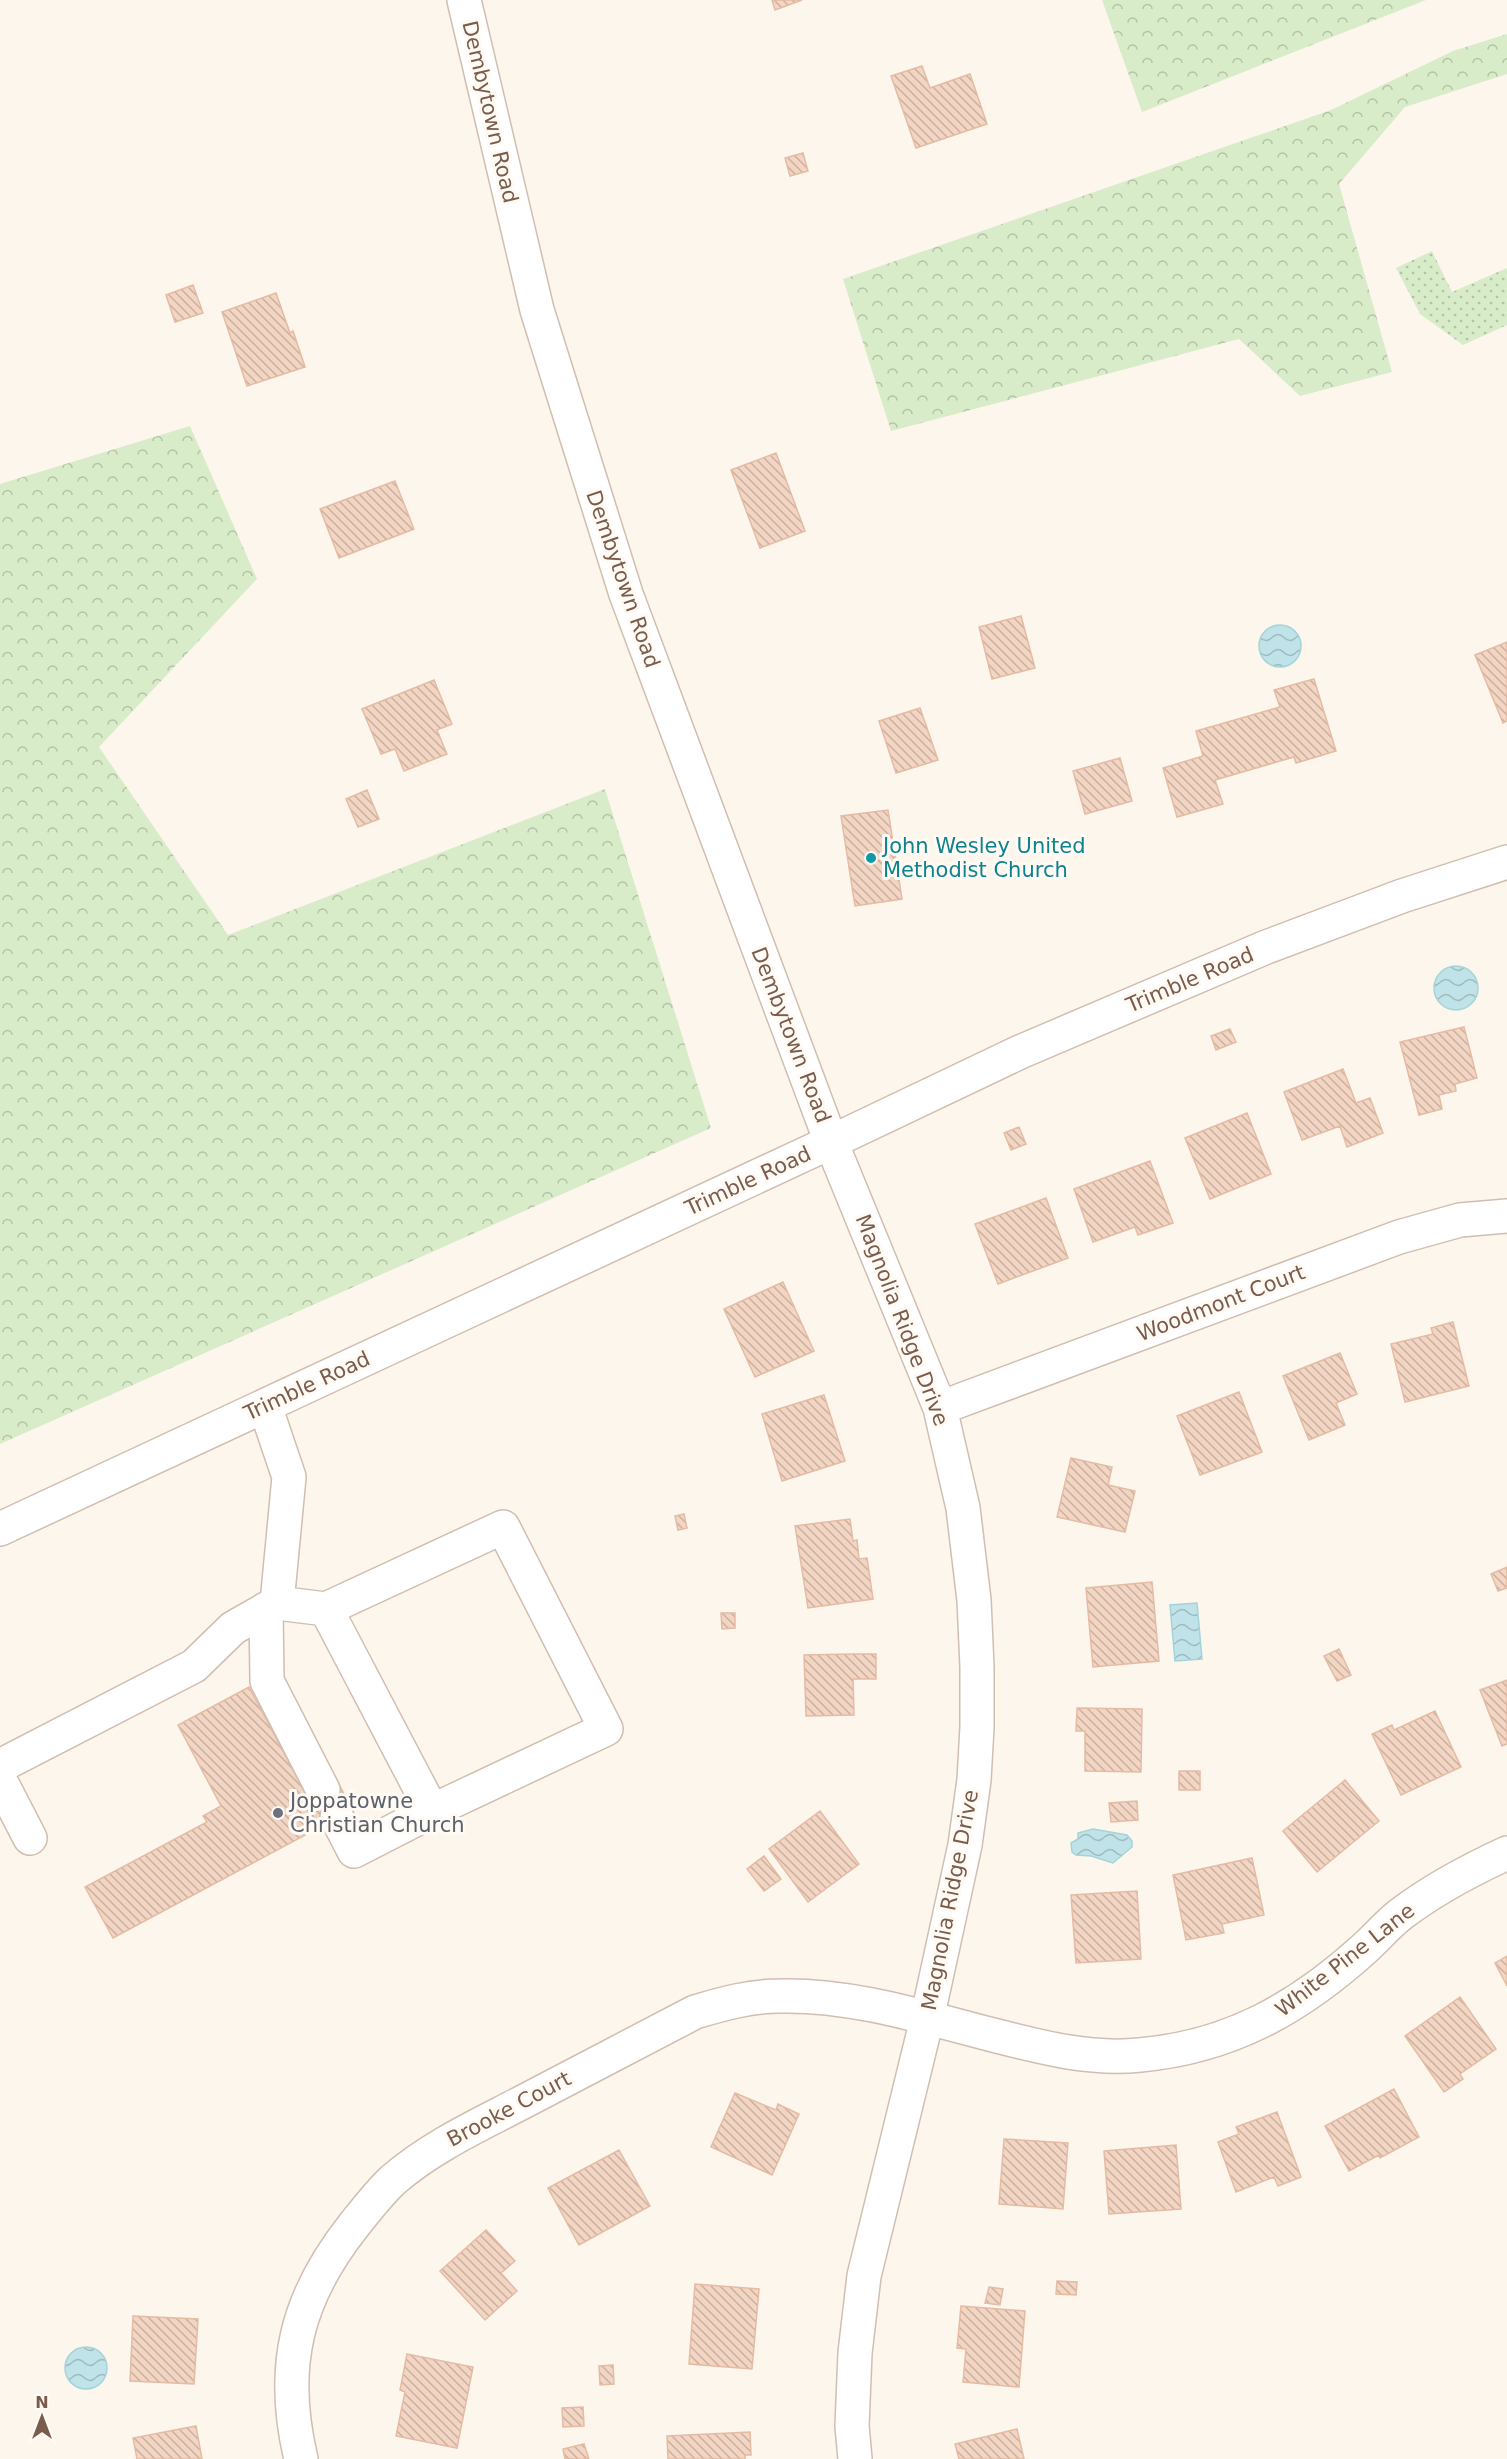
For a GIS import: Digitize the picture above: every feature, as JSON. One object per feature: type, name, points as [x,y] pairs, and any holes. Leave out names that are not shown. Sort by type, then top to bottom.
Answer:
[{"type":"street","name":"Dembytown Road","points":[[464,0],[537,310],[626,594],[831,1142]]},
{"type":"street","name":"Trimble Road","points":[[0,1529],[1020,1052],[1264,948],[1402,896],[1507,862]]},
{"type":"street","name":"Magnolia Ridge Drive","points":[[831,1142],[940,1408],[953,1457],[970,1557],[977,1667],[974,1780],[965,1845],[927,2019],[864,2276],[855,2353],[852,2427],[855,2459]]},
{"type":"street","name":"Woodmont Court","points":[[940,1408],[1399,1237],[1460,1220],[1507,1216]]},
{"type":"street","points":[[0,1766],[194,1666],[233,1628],[271,1606],[326,1609],[503,1527],[606,1729],[432,1811],[354,1851],[267,1681],[271,1606],[289,1477],[265,1406]]},
{"type":"street","points":[[326,1609],[432,1811]]},
{"type":"street","points":[[0,1780],[30,1838]]},
{"type":"street","name":"White Pine Lane","points":[[927,2019],[1056,2051],[1091,2055],[1139,2055],[1177,2049],[1226,2037],[1270,2019],[1311,1992],[1365,1949],[1399,1916],[1468,1871],[1507,1853]]},
{"type":"street","name":"Brooke Court","points":[[301,2459],[293,2428],[291,2388],[300,2320],[310,2295],[331,2255],[392,2181],[436,2148],[695,2012],[730,2001],[777,1995],[819,1996],[882,2007],[927,2019]]},
{"type":"green space","points":[[1102,0],[1426,0],[1142,112]]},
{"type":"green space","points":[[1507,34],[1507,74],[1405,107],[1339,184],[1392,372],[1300,396],[1239,339],[891,431],[843,279],[1331,110],[1453,51]]},
{"type":"green space","points":[[1432,251],[1452,292],[1507,268],[1507,325],[1463,345],[1420,314],[1396,268]]},
{"type":"green space","points":[[190,426],[257,579],[99,747],[228,935],[605,789],[711,1128],[0,1444],[0,484]]},
{"type":"water","points":[[1280,625],[1295,631],[1301,646],[1295,661],[1280,667],[1265,661],[1259,646],[1265,631]]},
{"type":"water","points":[[1456,966],[1472,972],[1478,988],[1472,1004],[1456,1010],[1440,1004],[1434,988],[1440,972]]},
{"type":"water","points":[[1197,1603],[1202,1659],[1175,1661],[1170,1605]]},
{"type":"water","points":[[1093,1829],[1127,1835],[1132,1841],[1132,1847],[1113,1863],[1091,1856],[1076,1855],[1072,1852],[1071,1843],[1078,1839],[1078,1833]]},
{"type":"water","points":[[86,2347],[101,2353],[107,2368],[101,2383],[86,2389],[71,2383],[65,2368],[71,2353]]},
{"type":"building","points":[[772,0],[802,0],[775,10]]},
{"type":"building","points":[[922,66],[930,88],[970,74],[987,124],[916,148],[891,76]]},
{"type":"building","points":[[803,153],[808,171],[790,176],[785,158]]},
{"type":"building","points":[[193,285],[203,313],[175,322],[166,295]]},
{"type":"building","points":[[276,293],[290,333],[293,331],[305,367],[247,386],[222,312]]},
{"type":"building","points":[[776,453],[805,531],[760,548],[731,470]]},
{"type":"building","points":[[395,481],[414,529],[339,558],[320,509]]},
{"type":"building","points":[[1021,616],[1035,668],[992,679],[979,627]]},
{"type":"building","points":[[1507,642],[1507,721],[1503,723],[1475,655]]},
{"type":"building","points":[[1314,679],[1336,751],[1296,763],[1294,757],[1215,780],[1223,804],[1177,817],[1163,768],[1203,756],[1196,731],[1280,707],[1274,690]]},
{"type":"building","points":[[434,680],[452,724],[437,730],[447,754],[404,771],[395,749],[381,754],[362,709]]},
{"type":"building","points":[[920,708],[938,760],[896,773],[879,721]]},
{"type":"building","points":[[1120,758],[1132,801],[1085,814],[1073,771]]},
{"type":"building","points":[[367,790],[379,819],[358,827],[346,799]]},
{"type":"building","name":"John Wesley United Methodist Church","points":[[888,810],[902,899],[855,906],[841,816]]},
{"type":"building","points":[[1464,1027],[1477,1078],[1455,1084],[1456,1091],[1439,1095],[1442,1109],[1419,1115],[1400,1042]]},
{"type":"building","points":[[1230,1029],[1236,1042],[1216,1050],[1211,1036]]},
{"type":"building","points":[[1343,1069],[1356,1103],[1370,1098],[1383,1133],[1347,1147],[1340,1126],[1302,1140],[1284,1092]]},
{"type":"building","points":[[1247,1113],[1271,1174],[1210,1199],[1185,1138]]},
{"type":"building","points":[[1019,1127],[1026,1144],[1011,1150],[1004,1133]]},
{"type":"building","points":[[1150,1161],[1173,1223],[1138,1235],[1135,1227],[1093,1242],[1074,1189]]},
{"type":"building","points":[[1046,1198],[1068,1258],[998,1284],[975,1224]]},
{"type":"building","points":[[783,1282],[814,1351],[755,1377],[724,1309]]},
{"type":"building","points":[[1453,1322],[1469,1386],[1405,1402],[1391,1344],[1433,1334],[1431,1328]]},
{"type":"building","points":[[1340,1353],[1357,1394],[1336,1403],[1345,1425],[1309,1440],[1283,1376]]},
{"type":"building","points":[[1239,1392],[1262,1452],[1200,1475],[1177,1416]]},
{"type":"building","points":[[824,1395],[845,1461],[782,1481],[762,1414]]},
{"type":"building","points":[[1071,1458],[1112,1467],[1108,1485],[1135,1491],[1125,1532],[1057,1517]]},
{"type":"building","points":[[684,1514],[687,1528],[678,1530],[675,1516]]},
{"type":"building","points":[[850,1519],[853,1541],[857,1540],[859,1559],[867,1558],[873,1599],[808,1608],[795,1526]]},
{"type":"building","points":[[1507,1567],[1507,1588],[1498,1591],[1491,1574]]},
{"type":"building","points":[[1152,1582],[1159,1661],[1093,1667],[1086,1588]]},
{"type":"building","points":[[721,1613],[735,1613],[735,1628],[722,1629]]},
{"type":"building","points":[[1339,1649],[1351,1675],[1337,1681],[1324,1656]]},
{"type":"building","points":[[876,1654],[876,1679],[853,1679],[854,1715],[806,1716],[804,1655]]},
{"type":"building","points":[[1507,1680],[1507,1744],[1502,1746],[1480,1690]]},
{"type":"building","name":"Joppatowne Christian Church","points":[[249,1687],[308,1798],[338,1782],[352,1810],[113,1938],[85,1887],[207,1822],[203,1816],[221,1806],[178,1725]]},
{"type":"building","points":[[1077,1708],[1142,1709],[1141,1772],[1085,1771],[1085,1731],[1076,1731]]},
{"type":"building","points":[[1435,1711],[1461,1767],[1401,1795],[1372,1734],[1392,1725],[1394,1730]]},
{"type":"building","points":[[1179,1771],[1200,1771],[1200,1790],[1179,1790]]},
{"type":"building","points":[[1345,1780],[1379,1821],[1317,1872],[1283,1831]]},
{"type":"building","points":[[1137,1801],[1138,1820],[1111,1822],[1109,1803]]},
{"type":"building","points":[[820,1811],[859,1864],[808,1902],[769,1849]]},
{"type":"building","points":[[764,1856],[781,1879],[764,1891],[747,1869]]},
{"type":"building","points":[[1252,1858],[1264,1915],[1222,1924],[1224,1933],[1186,1940],[1173,1875]]},
{"type":"building","points":[[1137,1891],[1141,1959],[1076,1963],[1071,1895]]},
{"type":"building","points":[[1507,1956],[1507,1986],[1495,1963]]},
{"type":"building","points":[[1460,1997],[1496,2049],[1460,2074],[1463,2079],[1444,2092],[1405,2036]]},
{"type":"building","points":[[1394,2089],[1419,2137],[1380,2158],[1379,2155],[1349,2171],[1325,2126]]},
{"type":"building","points":[[735,2093],[776,2110],[778,2104],[799,2114],[772,2175],[711,2147]]},
{"type":"building","points":[[1277,2112],[1301,2177],[1278,2186],[1274,2177],[1236,2192],[1218,2142],[1239,2134],[1236,2127]]},
{"type":"building","points":[[1004,2139],[1068,2143],[1063,2209],[999,2204]]},
{"type":"building","points":[[1176,2145],[1181,2209],[1109,2214],[1104,2151]]},
{"type":"building","points":[[619,2150],[650,2206],[579,2245],[548,2188]]},
{"type":"building","points":[[486,2230],[515,2261],[501,2273],[517,2291],[485,2320],[440,2271]]},
{"type":"building","points":[[1057,2281],[1077,2282],[1076,2295],[1056,2294]]},
{"type":"building","points":[[695,2284],[759,2289],[752,2369],[689,2364]]},
{"type":"building","points":[[989,2287],[1003,2289],[1000,2305],[985,2303]]},
{"type":"building","points":[[961,2306],[1025,2311],[1019,2387],[963,2382],[966,2349],[957,2348]]},
{"type":"building","points":[[133,2316],[198,2319],[194,2384],[130,2381]]},
{"type":"building","points":[[407,2354],[473,2367],[457,2448],[396,2436],[405,2392],[400,2390]]},
{"type":"building","points":[[613,2365],[614,2384],[600,2385],[599,2366]]},
{"type":"building","points":[[583,2407],[584,2426],[563,2427],[562,2408]]},
{"type":"building","points":[[196,2426],[202,2459],[137,2459],[133,2438]]},
{"type":"building","points":[[1017,2429],[1024,2459],[959,2459],[955,2444]]},
{"type":"building","points":[[750,2432],[751,2455],[745,2455],[745,2459],[668,2459],[667,2436]]},
{"type":"building","points":[[584,2444],[589,2459],[565,2459],[563,2449]]},
{"type":"place","name":"John Wesley United Methodist Church","points":[[871,858]]},
{"type":"place","name":"Joppatowne Christian Church","points":[[278,1813]]}]
